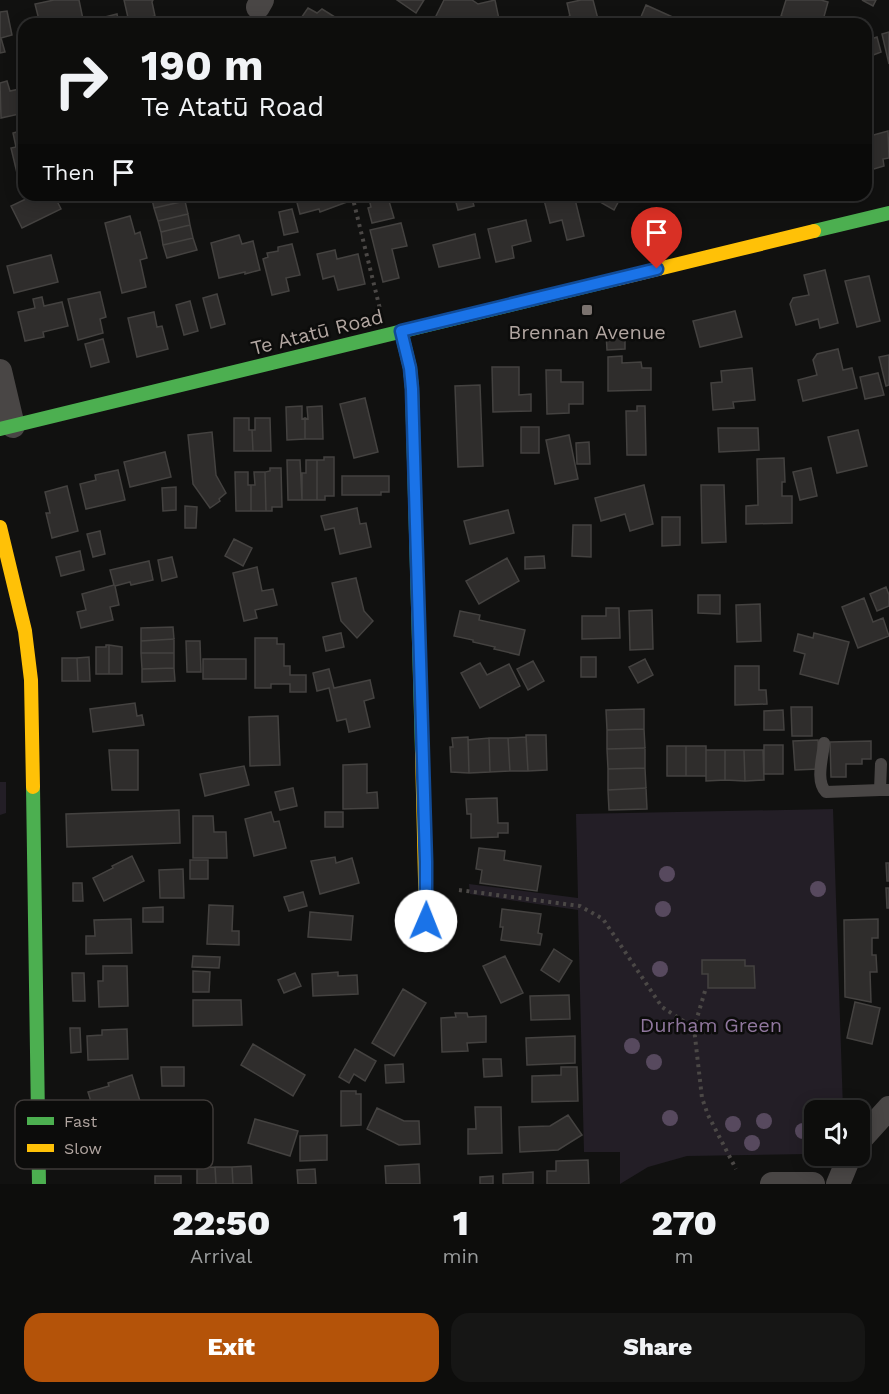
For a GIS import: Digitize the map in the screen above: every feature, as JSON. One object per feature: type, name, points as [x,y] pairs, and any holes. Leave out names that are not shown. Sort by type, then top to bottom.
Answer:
[{"type":"street","name":"Te Atatū Road","points":[[7,428],[889,213]]},
{"type":"street","points":[[401,331],[410,368],[412,389],[426,921]]},
{"type":"street","points":[[0,371],[7,428]]},
{"type":"street","points":[[0,527],[26,631],[31,680],[38,1100]]},
{"type":"street","points":[[870,1129],[889,1108]]},
{"type":"street","points":[[838,1184],[845,1166]]},
{"type":"street","points":[[39,1169],[39,1184]]},
{"type":"street","points":[[772,1184],[813,1184]]},
{"type":"lane","points":[[824,743],[820,780],[826,792],[885,790],[881,764]]},
{"type":"path","points":[[353,201],[380,309]]},
{"type":"path","points":[[459,890],[580,906],[603,920],[662,1007],[694,1029]]},
{"type":"path","points":[[705,991],[694,1029],[702,1098],[708,1115],[736,1169]]},
{"type":"green space","points":[[0,782],[6,782],[6,813],[0,815]]},
{"type":"green space","name":"Durham Green","points":[[833,809],[843,1100],[804,1100],[804,1154],[687,1156],[648,1167],[620,1184],[620,1152],[584,1152],[578,910],[470,894],[469,884],[578,898],[576,814]]},
{"type":"building","points":[[54,0],[79,0],[83,18],[38,18],[35,4]]},
{"type":"building","points":[[124,0],[153,0],[155,16],[128,18]]},
{"type":"building","points":[[397,0],[424,0],[416,13]]},
{"type":"building","points":[[444,0],[472,0],[478,4],[495,0],[499,18],[435,18]]},
{"type":"building","points":[[593,0],[598,18],[567,18],[570,16],[567,3]]},
{"type":"building","points":[[786,0],[828,2],[824,18],[781,16]]},
{"type":"building","points":[[862,0],[876,0],[873,6]]},
{"type":"building","points":[[646,5],[675,18],[641,18]]},
{"type":"building","points":[[308,8],[317,13],[322,9],[337,18],[301,18]]},
{"type":"building","points":[[7,11],[12,35],[1,38],[5,52],[0,53],[0,12]]},
{"type":"building","points":[[117,14],[118,18],[101,18]]},
{"type":"building","points":[[889,32],[889,64],[882,34]]},
{"type":"building","points":[[877,37],[881,52],[872,56],[872,39]]},
{"type":"building","points":[[7,81],[10,91],[18,89],[18,114],[1,118],[0,83]]},
{"type":"building","points":[[888,131],[889,158],[883,159],[884,166],[872,170],[872,135]]},
{"type":"building","points":[[18,132],[17,173],[11,148],[16,147],[13,133]]},
{"type":"building","points":[[22,201],[57,201],[61,209],[22,228],[11,206]]},
{"type":"building","points":[[152,201],[185,201],[154,208]]},
{"type":"building","points":[[185,201],[188,214],[158,221],[154,208]]},
{"type":"building","points":[[297,201],[347,202],[320,212],[319,209],[300,214]]},
{"type":"building","points":[[370,201],[389,201],[394,218],[372,223],[368,208],[371,207]]},
{"type":"building","points":[[456,201],[473,201],[474,206],[458,210]]},
{"type":"building","points":[[544,201],[575,201],[584,236],[567,240],[562,220],[550,223]]},
{"type":"building","points":[[598,201],[619,201],[614,210]]},
{"type":"building","points":[[292,209],[298,232],[284,235],[279,212]]},
{"type":"building","points":[[188,214],[190,225],[161,232],[158,221]]},
{"type":"building","points":[[130,216],[135,234],[140,232],[147,258],[140,260],[146,287],[122,293],[105,223]]},
{"type":"building","points":[[526,220],[531,241],[512,246],[514,258],[496,262],[488,229]]},
{"type":"building","points":[[401,223],[407,246],[392,249],[399,278],[383,282],[370,230]]},
{"type":"building","points":[[190,225],[193,238],[163,245],[161,232]]},
{"type":"building","points":[[475,234],[480,258],[439,267],[433,245]]},
{"type":"building","points":[[239,235],[242,244],[253,241],[260,270],[219,278],[211,243]]},
{"type":"building","points":[[193,238],[197,250],[167,258],[163,245]]},
{"type":"building","points":[[292,244],[300,275],[286,278],[289,291],[272,295],[263,259],[268,257],[267,253],[278,251],[278,247]]},
{"type":"building","points":[[335,250],[337,259],[358,254],[365,284],[338,290],[334,276],[323,279],[317,254]]},
{"type":"building","points":[[51,255],[58,282],[14,293],[7,266]]},
{"type":"building","points":[[825,270],[838,323],[820,328],[818,319],[796,325],[790,304],[793,298],[809,295],[804,275]]},
{"type":"building","points":[[869,276],[880,321],[857,327],[845,281]]},
{"type":"building","points":[[100,292],[106,317],[100,319],[103,333],[78,340],[68,299]]},
{"type":"building","points":[[217,294],[225,324],[211,328],[203,298]]},
{"type":"building","points":[[42,297],[44,306],[62,302],[68,326],[43,332],[44,337],[25,341],[18,312],[35,308],[33,299]]},
{"type":"building","points":[[190,301],[198,331],[184,335],[176,305]]},
{"type":"building","points":[[735,311],[742,337],[700,347],[693,321]]},
{"type":"building","points":[[154,312],[157,327],[162,326],[168,349],[137,357],[128,318]]},
{"type":"building","points":[[625,332],[625,349],[607,350],[606,333]]},
{"type":"building","points":[[103,339],[109,362],[91,367],[85,344]]},
{"type":"building","points":[[838,349],[843,370],[852,368],[857,388],[803,401],[798,380],[817,375],[813,360],[817,354]]},
{"type":"building","points":[[889,355],[889,385],[886,386],[879,357]]},
{"type":"building","points":[[622,356],[622,363],[641,362],[642,368],[651,368],[651,390],[608,391],[608,357]]},
{"type":"building","points":[[492,367],[519,367],[519,395],[531,394],[531,411],[493,412]]},
{"type":"building","points":[[752,368],[755,400],[733,402],[734,408],[713,410],[711,383],[722,382],[721,371]]},
{"type":"building","points":[[546,370],[561,370],[561,382],[583,382],[583,404],[569,404],[569,413],[547,414]]},
{"type":"building","points":[[878,373],[884,395],[865,399],[860,377]]},
{"type":"building","points":[[480,385],[483,466],[458,467],[455,386]]},
{"type":"building","points":[[365,398],[378,452],[354,458],[340,404]]},
{"type":"building","points":[[302,406],[302,419],[305,418],[305,439],[287,440],[286,407]]},
{"type":"building","points":[[322,406],[323,439],[305,439],[307,407]]},
{"type":"building","points":[[637,406],[645,406],[646,455],[627,455],[626,411],[637,411]]},
{"type":"building","points":[[234,418],[249,418],[253,451],[234,451]]},
{"type":"building","points":[[255,418],[270,418],[271,451],[253,451],[252,430],[255,430]]},
{"type":"building","points":[[521,427],[539,427],[539,453],[521,453]]},
{"type":"building","points":[[718,428],[758,428],[759,450],[719,452]]},
{"type":"building","points":[[858,430],[867,466],[837,473],[828,437]]},
{"type":"building","points":[[212,432],[216,475],[226,493],[210,508],[193,484],[188,435]]},
{"type":"building","points":[[569,435],[578,479],[555,484],[546,440]]},
{"type":"building","points":[[589,442],[590,464],[577,464],[576,443]]},
{"type":"building","points":[[165,452],[171,477],[130,487],[124,462]]},
{"type":"building","points":[[324,457],[334,457],[334,496],[325,496],[325,500],[317,500],[317,460],[324,460]]},
{"type":"building","points":[[784,458],[785,482],[782,482],[782,496],[792,496],[792,523],[746,524],[746,506],[758,505],[757,459]]},
{"type":"building","points":[[287,460],[300,460],[302,500],[288,500]]},
{"type":"building","points":[[306,460],[317,460],[317,500],[302,500],[302,473],[306,473]]},
{"type":"building","points":[[270,468],[281,468],[282,507],[272,507],[272,511],[266,511],[265,472],[270,471]]},
{"type":"building","points":[[811,468],[817,496],[800,500],[793,472]]},
{"type":"building","points":[[118,470],[125,500],[86,509],[80,484],[96,480],[95,475]]},
{"type":"building","points":[[235,472],[248,472],[248,485],[251,485],[251,511],[236,511]]},
{"type":"building","points":[[254,472],[265,472],[266,511],[251,511],[251,485],[255,485]]},
{"type":"building","points":[[342,476],[389,476],[389,492],[381,492],[381,495],[342,495]]},
{"type":"building","points":[[644,485],[653,524],[630,531],[625,514],[601,521],[595,498]]},
{"type":"building","points":[[701,485],[724,485],[726,542],[702,543]]},
{"type":"building","points":[[67,486],[78,531],[52,538],[46,513],[50,513],[45,492]]},
{"type":"building","points":[[176,487],[176,510],[163,511],[162,488]]},
{"type":"building","points":[[185,506],[197,507],[196,528],[185,528]]},
{"type":"building","points":[[357,508],[360,524],[366,523],[371,547],[340,554],[334,528],[325,530],[321,516]]},
{"type":"building","points":[[508,510],[514,533],[470,544],[464,521]]},
{"type":"building","points":[[662,517],[680,517],[680,545],[662,546]]},
{"type":"building","points":[[573,525],[591,525],[591,557],[572,556]]},
{"type":"building","points":[[100,531],[105,554],[93,557],[87,534]]},
{"type":"building","points":[[234,539],[252,548],[243,566],[225,556]]},
{"type":"building","points":[[80,551],[84,570],[61,576],[56,557]]},
{"type":"building","points":[[544,556],[545,568],[525,569],[525,557]]},
{"type":"building","points":[[172,557],[177,577],[162,581],[158,560]]},
{"type":"building","points":[[507,558],[519,581],[479,604],[466,581]]},
{"type":"building","points":[[149,561],[153,580],[115,586],[119,605],[110,607],[113,620],[81,628],[77,612],[86,610],[82,594],[114,585],[110,570]]},
{"type":"building","points":[[257,567],[262,591],[273,589],[277,605],[255,610],[257,618],[244,621],[233,573]]},
{"type":"building","points":[[356,578],[364,611],[373,621],[357,638],[341,621],[332,583]]},
{"type":"building","points":[[886,587],[889,606],[877,611],[870,594]]},
{"type":"building","points":[[698,595],[720,595],[720,614],[698,613]]},
{"type":"building","points":[[864,598],[873,622],[883,618],[889,636],[858,648],[842,607]]},
{"type":"building","points":[[760,604],[761,641],[737,642],[736,605]]},
{"type":"building","points":[[606,608],[619,608],[620,638],[582,639],[582,616],[606,616]]},
{"type":"building","points":[[652,610],[653,649],[630,650],[629,611]]},
{"type":"building","points":[[460,611],[480,615],[479,620],[525,630],[519,655],[454,636]]},
{"type":"building","points":[[173,627],[174,639],[141,641],[141,628]]},
{"type":"building","points":[[341,633],[344,647],[326,651],[323,637]]},
{"type":"building","points":[[814,633],[849,642],[838,684],[800,674],[805,654],[794,651],[798,634],[813,638]]},
{"type":"building","points":[[255,638],[277,638],[277,644],[284,644],[284,666],[290,666],[290,675],[306,675],[306,692],[290,692],[290,684],[271,684],[271,688],[255,688]]},
{"type":"building","points":[[174,639],[174,653],[141,653],[141,641]]},
{"type":"building","points":[[186,641],[200,641],[201,672],[187,672]]},
{"type":"building","points":[[109,645],[109,674],[96,674],[96,647],[106,647]]},
{"type":"building","points":[[109,645],[122,647],[122,674],[109,674]]},
{"type":"building","points":[[141,653],[174,653],[174,668],[142,669]]},
{"type":"building","points":[[89,657],[90,681],[78,681],[77,658]]},
{"type":"building","points":[[581,657],[596,657],[596,677],[581,677]]},
{"type":"building","points":[[62,658],[77,658],[78,681],[62,681]]},
{"type":"building","points":[[203,659],[246,659],[246,679],[203,679]]},
{"type":"building","points":[[645,659],[653,675],[638,683],[629,667]]},
{"type":"building","points":[[533,661],[544,681],[528,690],[517,669]]},
{"type":"building","points":[[480,663],[487,675],[509,664],[520,686],[480,708],[461,673]]},
{"type":"building","points":[[735,666],[759,666],[759,690],[766,690],[767,704],[735,705]]},
{"type":"building","points":[[174,668],[175,681],[142,682],[142,669]]},
{"type":"building","points":[[329,669],[334,688],[370,680],[374,698],[364,701],[370,727],[349,732],[346,719],[337,721],[329,688],[317,691],[313,673]]},
{"type":"building","points":[[135,703],[137,716],[142,715],[144,725],[93,732],[90,709]]},
{"type":"building","points":[[791,707],[812,707],[812,736],[792,736]]},
{"type":"building","points":[[644,709],[644,729],[607,730],[606,710]]},
{"type":"building","points":[[783,710],[784,730],[764,730],[764,711]]},
{"type":"building","points":[[278,716],[280,765],[250,766],[249,717]]},
{"type":"building","points":[[644,729],[645,748],[607,749],[607,730]]},
{"type":"building","points":[[526,735],[546,735],[547,770],[528,771]]},
{"type":"building","points":[[468,737],[469,773],[451,772],[452,738]]},
{"type":"building","points":[[526,737],[528,771],[510,771],[508,738]]},
{"type":"building","points":[[489,738],[508,738],[510,771],[490,772]]},
{"type":"building","points":[[489,738],[490,772],[469,773],[468,740]]},
{"type":"building","points":[[818,740],[819,769],[795,770],[793,741]]},
{"type":"building","points":[[871,741],[871,759],[862,759],[862,764],[846,764],[846,777],[831,777],[830,742]]},
{"type":"building","points":[[764,745],[783,745],[783,774],[764,774]]},
{"type":"building","points":[[667,746],[686,746],[686,776],[667,776]]},
{"type":"building","points":[[686,746],[706,746],[706,776],[686,776]]},
{"type":"building","points":[[645,748],[645,768],[608,769],[607,749]]},
{"type":"building","points":[[109,750],[138,750],[138,790],[112,790]]},
{"type":"building","points":[[706,750],[725,750],[725,780],[706,781]]},
{"type":"building","points":[[725,750],[744,750],[745,781],[725,780]]},
{"type":"building","points":[[744,750],[763,750],[764,780],[745,781]]},
{"type":"building","points":[[367,764],[367,793],[377,792],[378,808],[343,809],[343,765]]},
{"type":"building","points":[[244,766],[249,785],[205,796],[200,774]]},
{"type":"building","points":[[645,768],[646,788],[608,790],[608,769]]},
{"type":"building","points":[[293,788],[297,806],[280,810],[275,792]]},
{"type":"building","points":[[646,788],[647,809],[609,810],[608,790]]},
{"type":"building","points":[[497,798],[498,823],[508,823],[508,833],[498,833],[498,837],[471,838],[471,814],[467,814],[466,799]]},
{"type":"building","points":[[179,810],[180,843],[67,847],[66,814]]},
{"type":"building","points":[[271,812],[274,822],[279,821],[286,848],[254,856],[245,819]]},
{"type":"building","points":[[325,812],[343,812],[343,827],[325,827]]},
{"type":"building","points":[[193,816],[213,816],[214,832],[226,832],[227,858],[193,858]]},
{"type":"building","points":[[479,848],[505,851],[504,860],[541,866],[537,891],[480,883],[482,870],[476,869]]},
{"type":"building","points":[[132,856],[144,881],[104,901],[93,878]]},
{"type":"building","points":[[335,857],[336,863],[352,858],[359,883],[320,894],[311,861]]},
{"type":"building","points":[[190,860],[208,860],[208,879],[190,879]]},
{"type":"building","points":[[886,863],[889,863],[889,881],[887,881]]},
{"type":"building","points":[[183,869],[184,898],[160,898],[159,870]]},
{"type":"building","points":[[73,883],[82,883],[83,901],[73,901]]},
{"type":"building","points":[[886,888],[889,888],[889,908],[887,908]]},
{"type":"building","points":[[303,892],[307,906],[289,911],[284,897]]},
{"type":"building","points":[[209,905],[233,906],[232,931],[239,931],[239,945],[207,944]]},
{"type":"building","points":[[163,907],[163,922],[143,922],[143,908]]},
{"type":"building","points":[[502,909],[541,914],[538,933],[542,934],[540,945],[501,940]]},
{"type":"building","points":[[310,912],[353,916],[351,940],[308,937]]},
{"type":"building","points":[[131,919],[132,953],[86,954],[86,936],[95,936],[94,920]]},
{"type":"building","points":[[878,919],[878,938],[872,938],[872,955],[876,955],[877,972],[870,972],[871,1002],[845,997],[844,920]]},
{"type":"building","points":[[554,949],[572,961],[559,982],[541,970]]},
{"type":"building","points":[[193,956],[220,957],[219,968],[192,967]]},
{"type":"building","points":[[505,956],[523,993],[501,1003],[483,966]]},
{"type":"building","points":[[702,960],[745,960],[745,966],[754,966],[755,988],[708,988],[708,974],[702,974]]},
{"type":"building","points":[[103,966],[127,966],[128,1006],[99,1007],[98,981],[103,981]]},
{"type":"building","points":[[193,971],[210,972],[209,992],[193,992]]},
{"type":"building","points":[[338,972],[338,976],[357,975],[358,994],[313,996],[312,974]]},
{"type":"building","points":[[72,973],[84,973],[85,1001],[73,1001]]},
{"type":"building","points":[[295,973],[301,986],[284,993],[278,980]]},
{"type":"building","points":[[403,989],[426,1003],[394,1056],[372,1043]]},
{"type":"building","points":[[569,995],[570,1019],[531,1020],[530,996]]},
{"type":"building","points":[[193,1000],[241,1000],[242,1025],[193,1026]]},
{"type":"building","points":[[855,1002],[880,1008],[872,1044],[847,1038]]},
{"type":"building","points":[[455,1013],[467,1013],[468,1017],[486,1016],[486,1042],[467,1043],[468,1051],[442,1052],[441,1018],[456,1017]]},
{"type":"building","points":[[70,1028],[80,1028],[81,1052],[71,1053]]},
{"type":"building","points":[[127,1029],[128,1059],[88,1060],[87,1036],[102,1035],[102,1030]]},
{"type":"building","points":[[575,1036],[575,1063],[527,1065],[526,1038]]},
{"type":"building","points":[[253,1044],[305,1075],[293,1096],[241,1065]]},
{"type":"building","points":[[355,1049],[376,1061],[365,1081],[354,1074],[349,1083],[339,1077]]},
{"type":"building","points":[[483,1059],[501,1059],[502,1076],[484,1077]]},
{"type":"building","points":[[403,1064],[404,1082],[386,1083],[385,1065]]},
{"type":"building","points":[[161,1067],[184,1067],[184,1086],[162,1086]]},
{"type":"building","points":[[561,1067],[577,1067],[578,1101],[532,1102],[532,1076],[561,1075]]},
{"type":"building","points":[[132,1075],[140,1100],[90,1100],[88,1092],[109,1086],[108,1083]]},
{"type":"building","points":[[341,1091],[356,1091],[356,1094],[361,1094],[361,1125],[341,1126]]},
{"type":"building","points":[[475,1107],[501,1107],[502,1153],[468,1154],[468,1129],[476,1129]]},
{"type":"building","points":[[377,1108],[404,1121],[419,1121],[420,1144],[399,1145],[367,1129]]},
{"type":"building","points":[[568,1115],[582,1135],[558,1150],[520,1152],[519,1127],[550,1126]]},
{"type":"building","points":[[255,1119],[298,1131],[290,1156],[248,1143]]},
{"type":"building","points":[[327,1135],[327,1160],[300,1161],[300,1136]]},
{"type":"building","points":[[588,1160],[589,1184],[547,1184],[547,1171],[556,1171],[556,1161]]},
{"type":"building","points":[[419,1164],[420,1184],[386,1184],[385,1166]]},
{"type":"building","points":[[251,1166],[252,1184],[233,1184],[232,1167]]},
{"type":"building","points":[[215,1167],[232,1167],[233,1184],[216,1184]]},
{"type":"building","points":[[215,1167],[216,1184],[197,1184],[197,1169],[213,1169]]},
{"type":"building","points":[[315,1169],[316,1184],[298,1184],[297,1170]]},
{"type":"building","points":[[533,1172],[533,1184],[503,1184],[503,1174]]},
{"type":"building","points":[[155,1176],[181,1176],[181,1184],[155,1184]]},
{"type":"building","points":[[493,1176],[493,1184],[480,1184],[480,1177]]},
{"type":"traffic: fast","points":[[814,231],[889,213]]},
{"type":"traffic: fast","points":[[0,429],[617,279]]},
{"type":"traffic: fast","points":[[401,331],[410,368],[412,389],[422,753]]},
{"type":"traffic: fast","points":[[33,787],[38,1100]]},
{"type":"traffic: fast","points":[[39,1169],[39,1184]]},
{"type":"traffic: slow","points":[[617,279],[814,231]]},
{"type":"traffic: slow","points":[[0,527],[25,631],[31,680],[33,787]]},
{"type":"traffic: slow","points":[[422,753],[426,921]]},
{"type":"place","name":"Brennan Avenue","points":[[587,310]]},
{"type":"route","points":[[426,921],[412,389],[410,368],[401,331],[657,269]]}]
